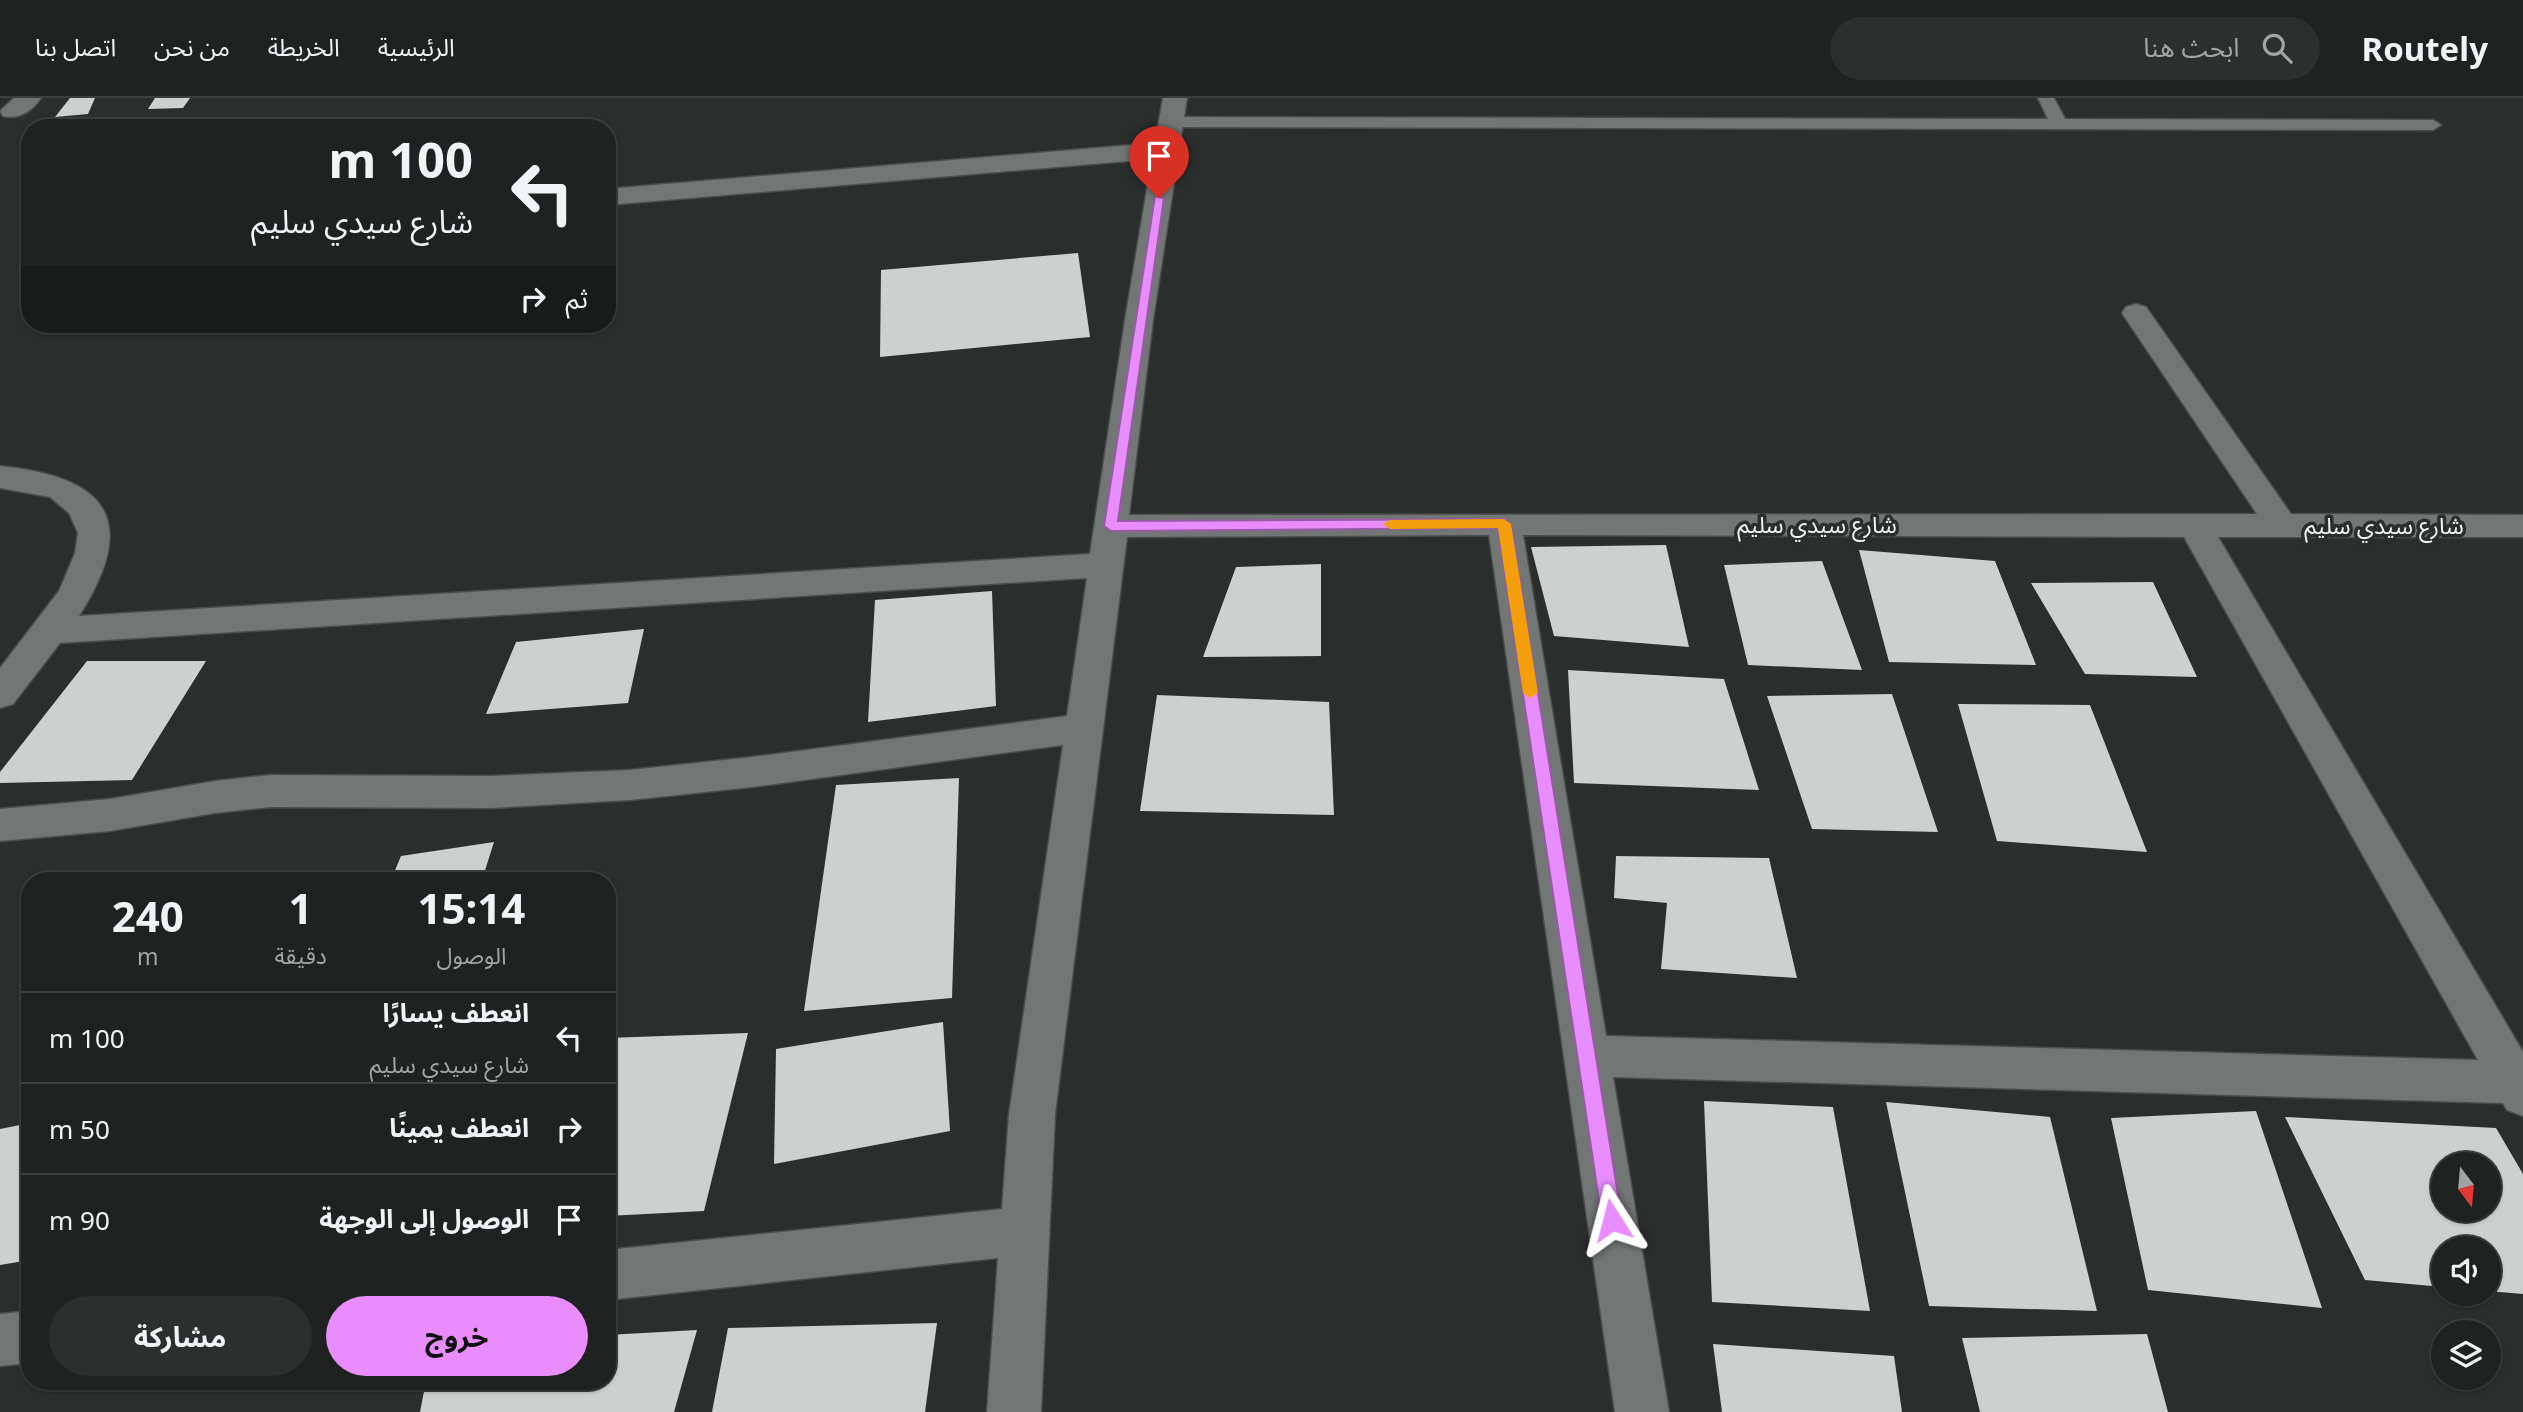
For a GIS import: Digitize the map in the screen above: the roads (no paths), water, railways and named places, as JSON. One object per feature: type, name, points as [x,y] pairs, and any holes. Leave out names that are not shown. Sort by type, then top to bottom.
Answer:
[{"type":"street","points":[[616,196],[1171,123],[1139,320],[1032,1114],[1014,1412]]},
{"type":"street","points":[[2136,313],[2281,525]]},
{"type":"street","points":[[0,477],[32,481],[67,492],[88,515],[95,531],[91,561],[69,603],[0,694]]},
{"type":"street","points":[[1504,524],[1642,1412]]},
{"type":"street","points":[[2194,524],[2519,1089]]},
{"type":"street","name":"شارع سيدي سليم","points":[[1111,526],[2523,526]]},
{"type":"street","points":[[47,631],[1105,565]]},
{"type":"street","points":[[0,825],[110,815],[215,797],[271,791],[491,792],[630,785],[752,772],[1083,728]]},
{"type":"street","points":[[1586,1056],[2519,1089]]},
{"type":"street","points":[[616,1274],[1025,1231]]},
{"type":"street","points":[[0,1340],[21,1338]]},
{"type":"lane","points":[[2046,98],[2059,124]]},
{"type":"lane","points":[[1171,123],[2433,125]]}]
